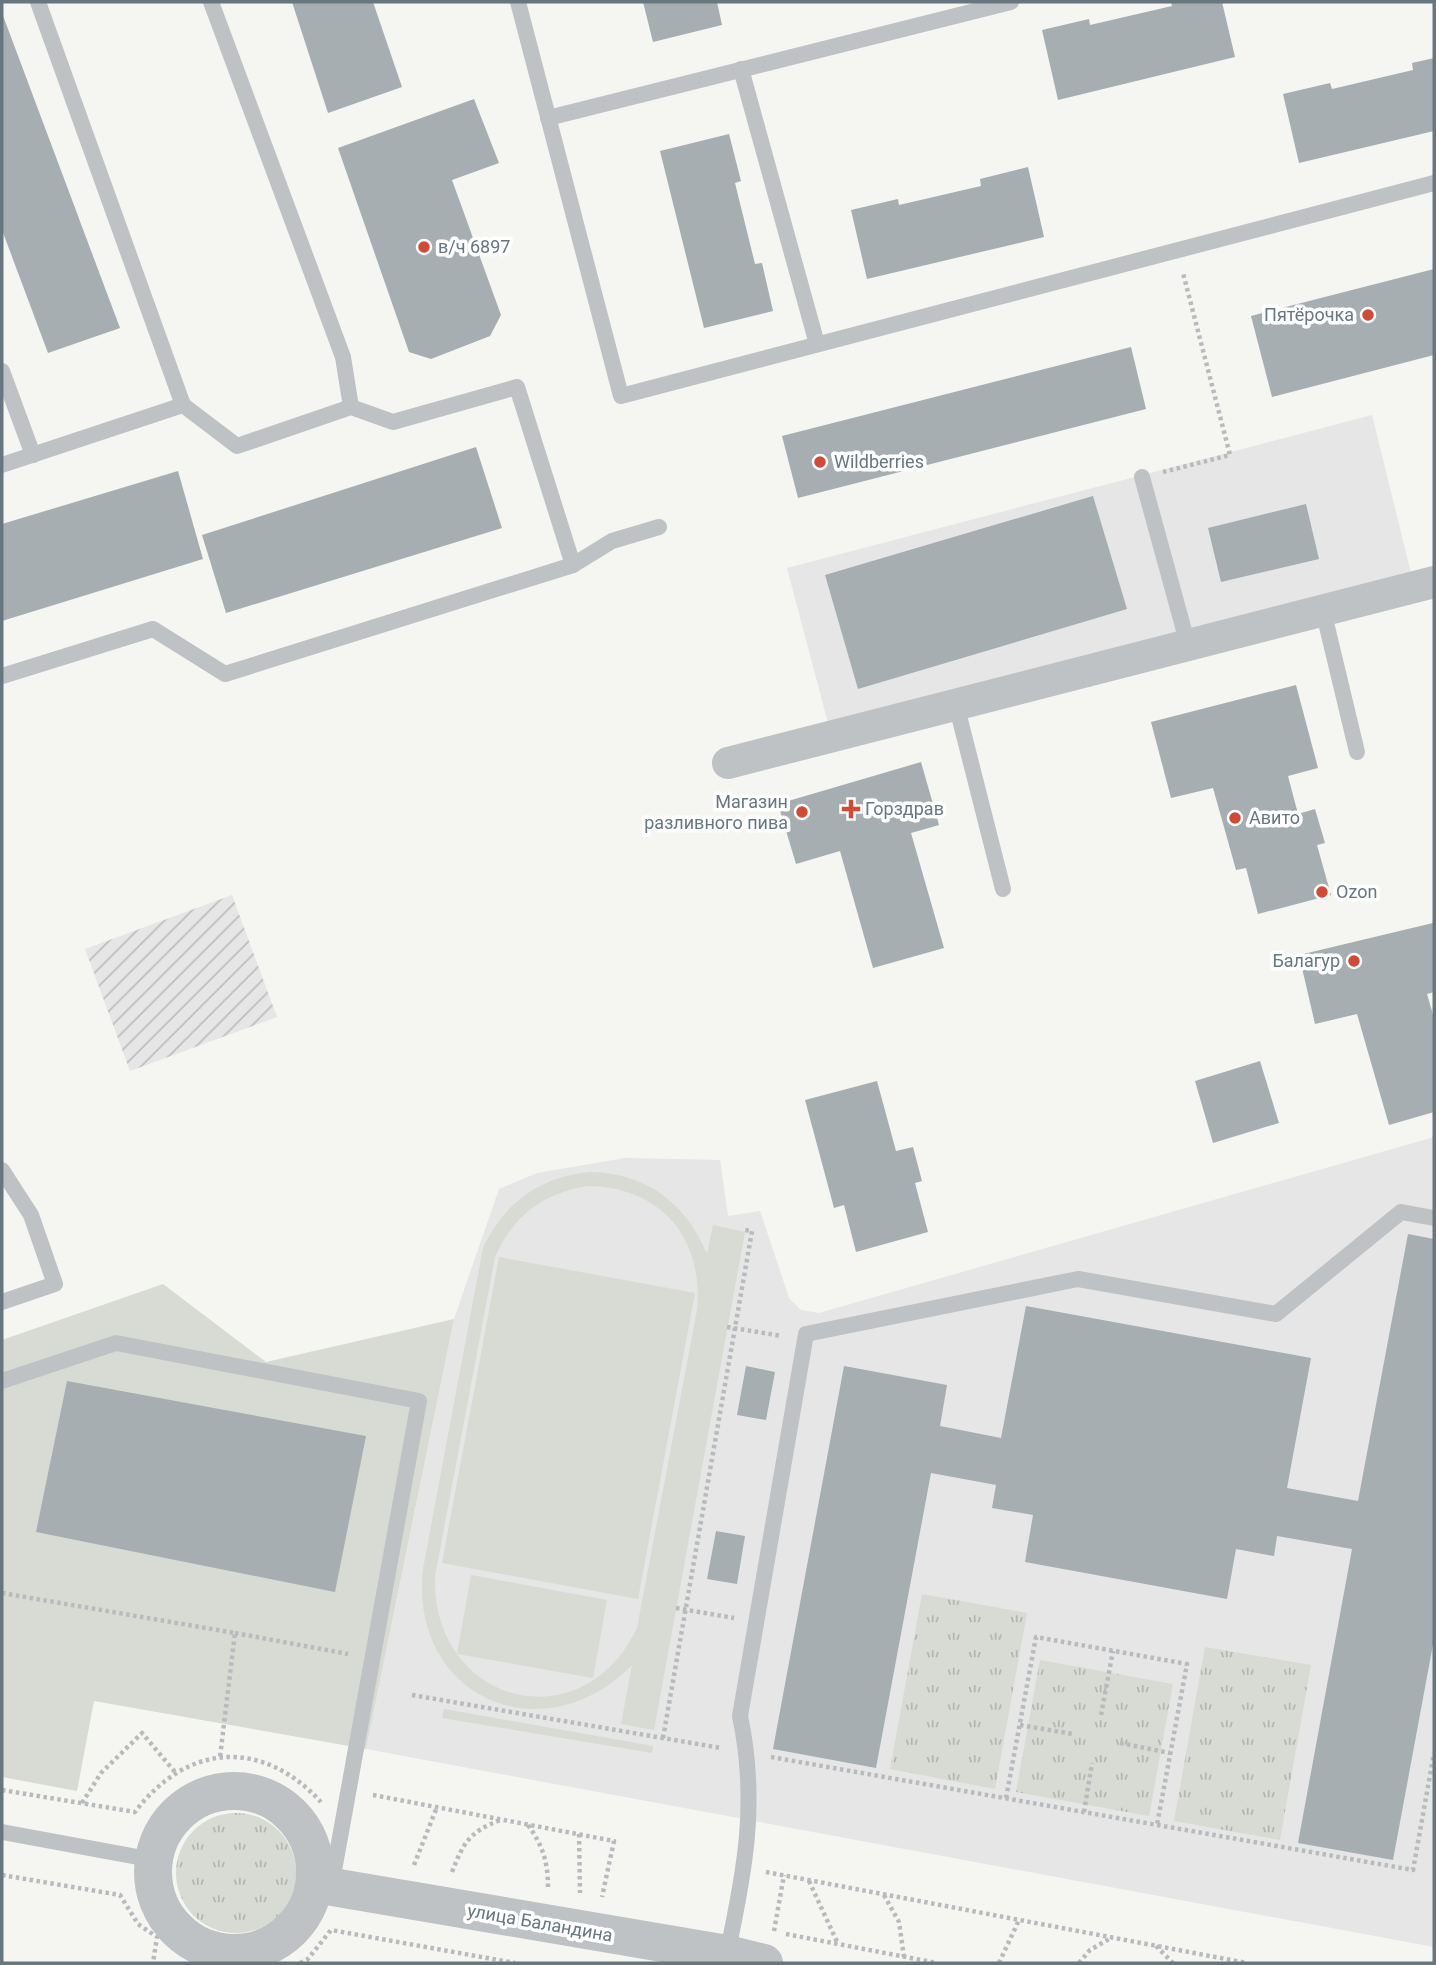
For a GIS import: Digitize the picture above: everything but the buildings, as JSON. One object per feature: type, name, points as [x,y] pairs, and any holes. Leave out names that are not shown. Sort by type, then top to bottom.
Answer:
[{"type":"street","points":[[728,762],[1434,582]]},
{"type":"street","points":[[240,1790],[266,1796],[289,1811],[298,1821],[306,1832],[323,1885],[291,1931],[268,1946],[215,1957],[171,1923],[157,1900],[152,1874],[156,1847],[169,1823],[188,1804],[213,1793],[240,1790]]},
{"type":"street","name":"улица Баландина","points":[[323,1885],[730,1939],[769,1948]]},
{"type":"lane","points":[[38,2],[183,405],[237,446],[351,407],[393,422],[516,387],[573,565]]},
{"type":"lane","points":[[211,2],[343,357],[351,407]]},
{"type":"lane","points":[[518,2],[621,396],[1434,183]]},
{"type":"lane","points":[[548,118],[1010,2]]},
{"type":"lane","points":[[741,69],[817,344]]},
{"type":"lane","points":[[2,371],[33,455]]},
{"type":"lane","points":[[2,465],[183,405]]},
{"type":"lane","points":[[1142,477],[1188,645]]},
{"type":"lane","points":[[2,676],[153,629],[225,674],[573,565],[612,541],[659,527]]},
{"type":"lane","points":[[1324,610],[1357,752]]},
{"type":"lane","points":[[956,704],[1003,889]]},
{"type":"lane","points":[[2,1170],[31,1215],[55,1284],[2,1302]]},
{"type":"lane","points":[[730,1939],[751,1820],[748,1753],[740,1716],[806,1334],[1078,1279],[1276,1314],[1401,1212],[1434,1218]]},
{"type":"lane","points":[[2,1381],[116,1343],[419,1401],[348,1790],[340,1829],[323,1885]]},
{"type":"lane","points":[[2,1832],[154,1860]]},
{"type":"path","points":[[1142,477],[1230,455],[1177,250]]},
{"type":"path","points":[[663,1738],[752,1231],[746,1230]]},
{"type":"path","points":[[727,1327],[805,1340]]},
{"type":"path","points":[[2,1593],[358,1655]]},
{"type":"path","points":[[676,1608],[756,1622]]},
{"type":"path","points":[[220,1757],[235,1633]]},
{"type":"path","points":[[1006,1798],[1036,1637],[1187,1664],[1157,1825]]},
{"type":"path","points":[[1101,1716],[1113,1651]]},
{"type":"path","points":[[412,1695],[1413,1870],[1434,1753]]},
{"type":"path","points":[[1020,1725],[1073,1734]]},
{"type":"path","points":[[82,1803],[101,1773],[142,1733],[175,1772]]},
{"type":"path","points":[[1120,1743],[1170,1753]]},
{"type":"path","points":[[2,1790],[135,1812],[152,1790],[175,1772],[205,1758],[238,1756],[268,1764],[304,1784],[340,1829]]},
{"type":"path","points":[[1084,1812],[1092,1763]]},
{"type":"path","points":[[348,1790],[614,1841],[601,1901]]},
{"type":"path","points":[[414,1867],[437,1807]]},
{"type":"path","points":[[451,1874],[461,1847],[477,1829],[501,1819]]},
{"type":"path","points":[[528,1824],[542,1844],[548,1863],[548,1892]]},
{"type":"path","points":[[579,1834],[580,1898]]},
{"type":"path","points":[[400,1865],[426,1870]]},
{"type":"path","points":[[439,1872],[463,1876]]},
{"type":"path","points":[[2,1875],[120,1895],[138,1924],[157,1937],[153,1963]]},
{"type":"path","points":[[769,1948],[784,1875],[1247,1963]]},
{"type":"path","points":[[808,1880],[838,1944]]},
{"type":"path","points":[[536,1890],[559,1894]]},
{"type":"path","points":[[884,1894],[899,1922],[904,1957]]},
{"type":"path","points":[[569,1896],[613,1903]]},
{"type":"path","points":[[999,1963],[1019,1920]]},
{"type":"path","points":[[300,1963],[307,1960],[331,1930],[515,1963]]},
{"type":"path","points":[[1079,1963],[1090,1950],[1112,1937]]},
{"type":"path","points":[[730,1939],[769,1948],[838,1944],[937,1963]]},
{"type":"path","points":[[1156,1946],[1173,1963]]},
{"type":"shaded area","points":[[1372,415],[1411,573],[828,723],[787,568]]},
{"type":"shaded area","points":[[232,895],[277,1017],[130,1071],[85,949]]},
{"type":"shaded area","points":[[1434,1137],[1434,1947],[366,1749],[454,1319],[499,1189],[537,1173],[625,1158],[720,1160],[728,1216],[760,1211],[789,1298],[801,1310],[819,1313]]},
{"type":"green space","points":[[590,1172],[629,1178],[662,1194],[688,1220],[707,1254],[713,1225],[745,1232],[654,1730],[621,1724],[632,1665],[597,1692],[560,1706],[523,1708],[489,1699],[460,1680],[437,1651],[424,1614],[423,1569],[483,1248],[502,1217],[513,1205],[540,1186]],"holes":[[[588,1186],[614,1189],[637,1196],[672,1221],[685,1239],[693,1260],[697,1284],[697,1310],[637,1628],[612,1664],[582,1687],[548,1696],[514,1694],[483,1679],[457,1654],[440,1620],[435,1576],[495,1257],[502,1242],[520,1218],[544,1201],[557,1194]]]},
{"type":"green space","points":[[499,1257],[695,1293],[638,1599],[442,1563]]},
{"type":"green space","points":[[163,1284],[266,1362],[454,1319],[366,1749],[94,1701],[77,1791],[2,1777],[2,1340]]},
{"type":"green space","points":[[471,1575],[607,1600],[593,1678],[457,1654]]},
{"type":"green space","points":[[922,1594],[1027,1613],[995,1789],[890,1769]]},
{"type":"green space","points":[[1205,1647],[1311,1665],[1280,1840],[1174,1821]]},
{"type":"green space","points":[[1040,1660],[1173,1684],[1149,1816],[1016,1792]]},
{"type":"green space","points":[[444,1709],[653,1746],[652,1753],[442,1718]]},
{"type":"green space","points":[[236,1813],[259,1817],[279,1830],[292,1850],[296,1873],[292,1896],[279,1916],[259,1929],[236,1933],[213,1929],[193,1916],[180,1896],[176,1873],[180,1850],[193,1830],[213,1817]]},
{"type":"place","name":"в/ч 6897","points":[[424,247]]},
{"type":"place","name":"Пятёрочка","points":[[1368,315]]},
{"type":"place","name":"Wildberries","points":[[820,462]]},
{"type":"place","name":"Горздрав","points":[[851,809]]},
{"type":"place","name":"Магазин разливного пива","points":[[802,812]]},
{"type":"place","name":"Авито","points":[[1235,818]]},
{"type":"place","name":"Ozon","points":[[1322,892]]},
{"type":"place","name":"Балагур","points":[[1354,961]]}]
